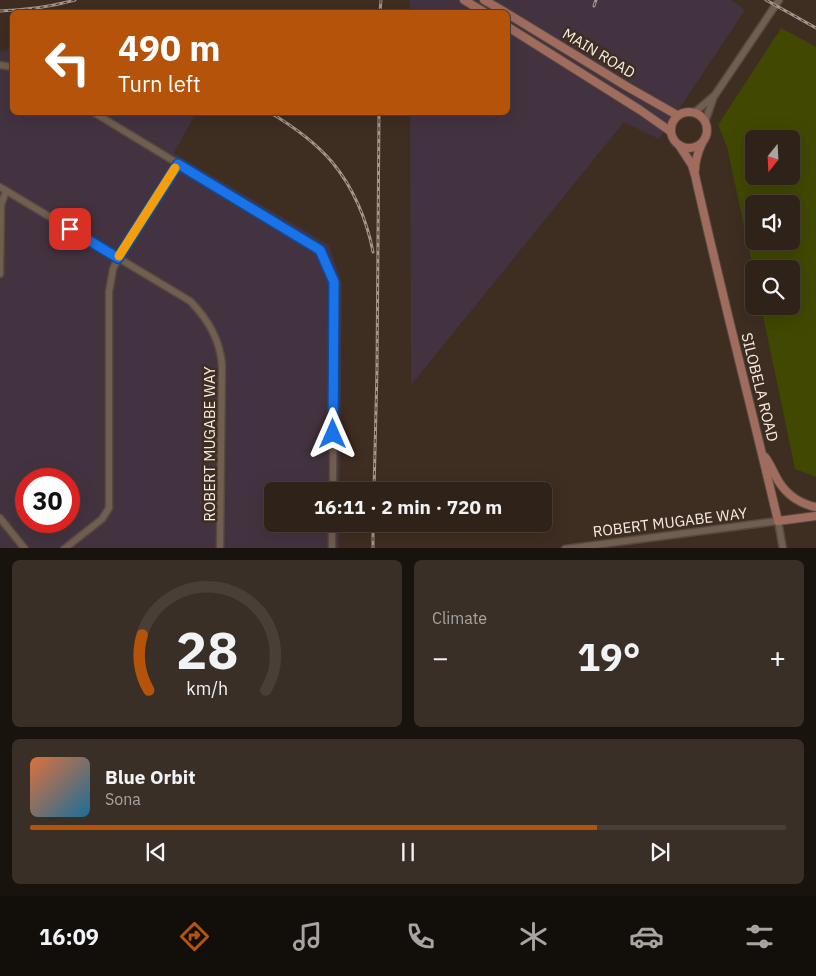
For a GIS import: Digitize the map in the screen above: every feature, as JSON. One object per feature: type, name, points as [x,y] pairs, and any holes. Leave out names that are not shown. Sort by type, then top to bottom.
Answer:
[{"type":"main road","points":[[464,0],[476,3]]},
{"type":"main road","name":"MAIN ROAD","points":[[484,0],[501,10]]},
{"type":"main road","name":"MAIN ROAD","points":[[510,15],[677,115]]},
{"type":"main road","name":"MAIN ROAD","points":[[510,28],[670,131]]},
{"type":"main road","points":[[689,111],[695,112],[702,117],[706,122],[707,132],[703,141],[692,148],[687,148],[679,145],[672,139],[670,131],[672,121],[677,115],[689,111]]},
{"type":"main road","name":"SILOBELA ROAD","points":[[695,175],[695,161],[703,141]]},
{"type":"main road","name":"SILOBELA ROAD","points":[[679,145],[692,165],[695,175],[778,521]]},
{"type":"main road","points":[[762,454],[773,469],[779,482],[790,495],[802,503],[816,507]]},
{"type":"main road","points":[[778,521],[816,516]]},
{"type":"street","points":[[706,122],[715,95],[779,0]]},
{"type":"street","points":[[695,112],[715,95]]},
{"type":"street","points":[[98,115],[320,250],[334,282],[333,482]]},
{"type":"street","points":[[64,548],[102,519],[109,508],[109,292],[113,269],[118,258],[178,164]]},
{"type":"street","points":[[0,274],[0,205],[3,189]]},
{"type":"street","name":"ROBERT MUGABE WAY","points":[[3,189],[190,301],[207,321],[218,342],[222,365],[220,548]]},
{"type":"street","points":[[0,518],[25,548]]},
{"type":"street","name":"ROBERT MUGABE WAY","points":[[565,548],[778,521]]},
{"type":"street","name":"SILOBELA ROAD","points":[[778,521],[783,548]]},
{"type":"street","points":[[332,532],[332,548]]},
{"type":"shaded area","points":[[409,0],[731,0],[745,10],[659,139],[624,122],[411,385],[410,115],[510,115],[510,10],[410,10]]},
{"type":"shaded area","points":[[10,49],[10,115],[195,115],[174,153],[329,245],[342,284],[340,482],[264,482],[264,532],[339,532],[339,548],[0,548],[0,51]]},
{"type":"green space","points":[[781,28],[816,47],[816,477],[795,469],[763,315],[800,315],[800,260],[751,260],[749,250],[800,250],[800,195],[745,195],[745,230],[727,147],[718,125]]},
{"type":"railway","points":[[19,10],[56,5],[75,0]]},
{"type":"railway","points":[[380,10],[381,0]]},
{"type":"railway","points":[[594,6],[596,0]]},
{"type":"railway","points":[[766,0],[816,28]]},
{"type":"railway","points":[[0,11],[10,10]]},
{"type":"railway","points":[[274,115],[310,141],[340,172],[358,204],[373,252]]},
{"type":"railway","points":[[374,482],[379,115]]},
{"type":"railway","points":[[373,532],[373,548]]},
{"type":"slow traffic","points":[[119,256],[175,168]]},
{"type":"route","points":[[70,229],[118,258],[178,164],[314,245],[320,250],[334,282],[333,434]]}]
